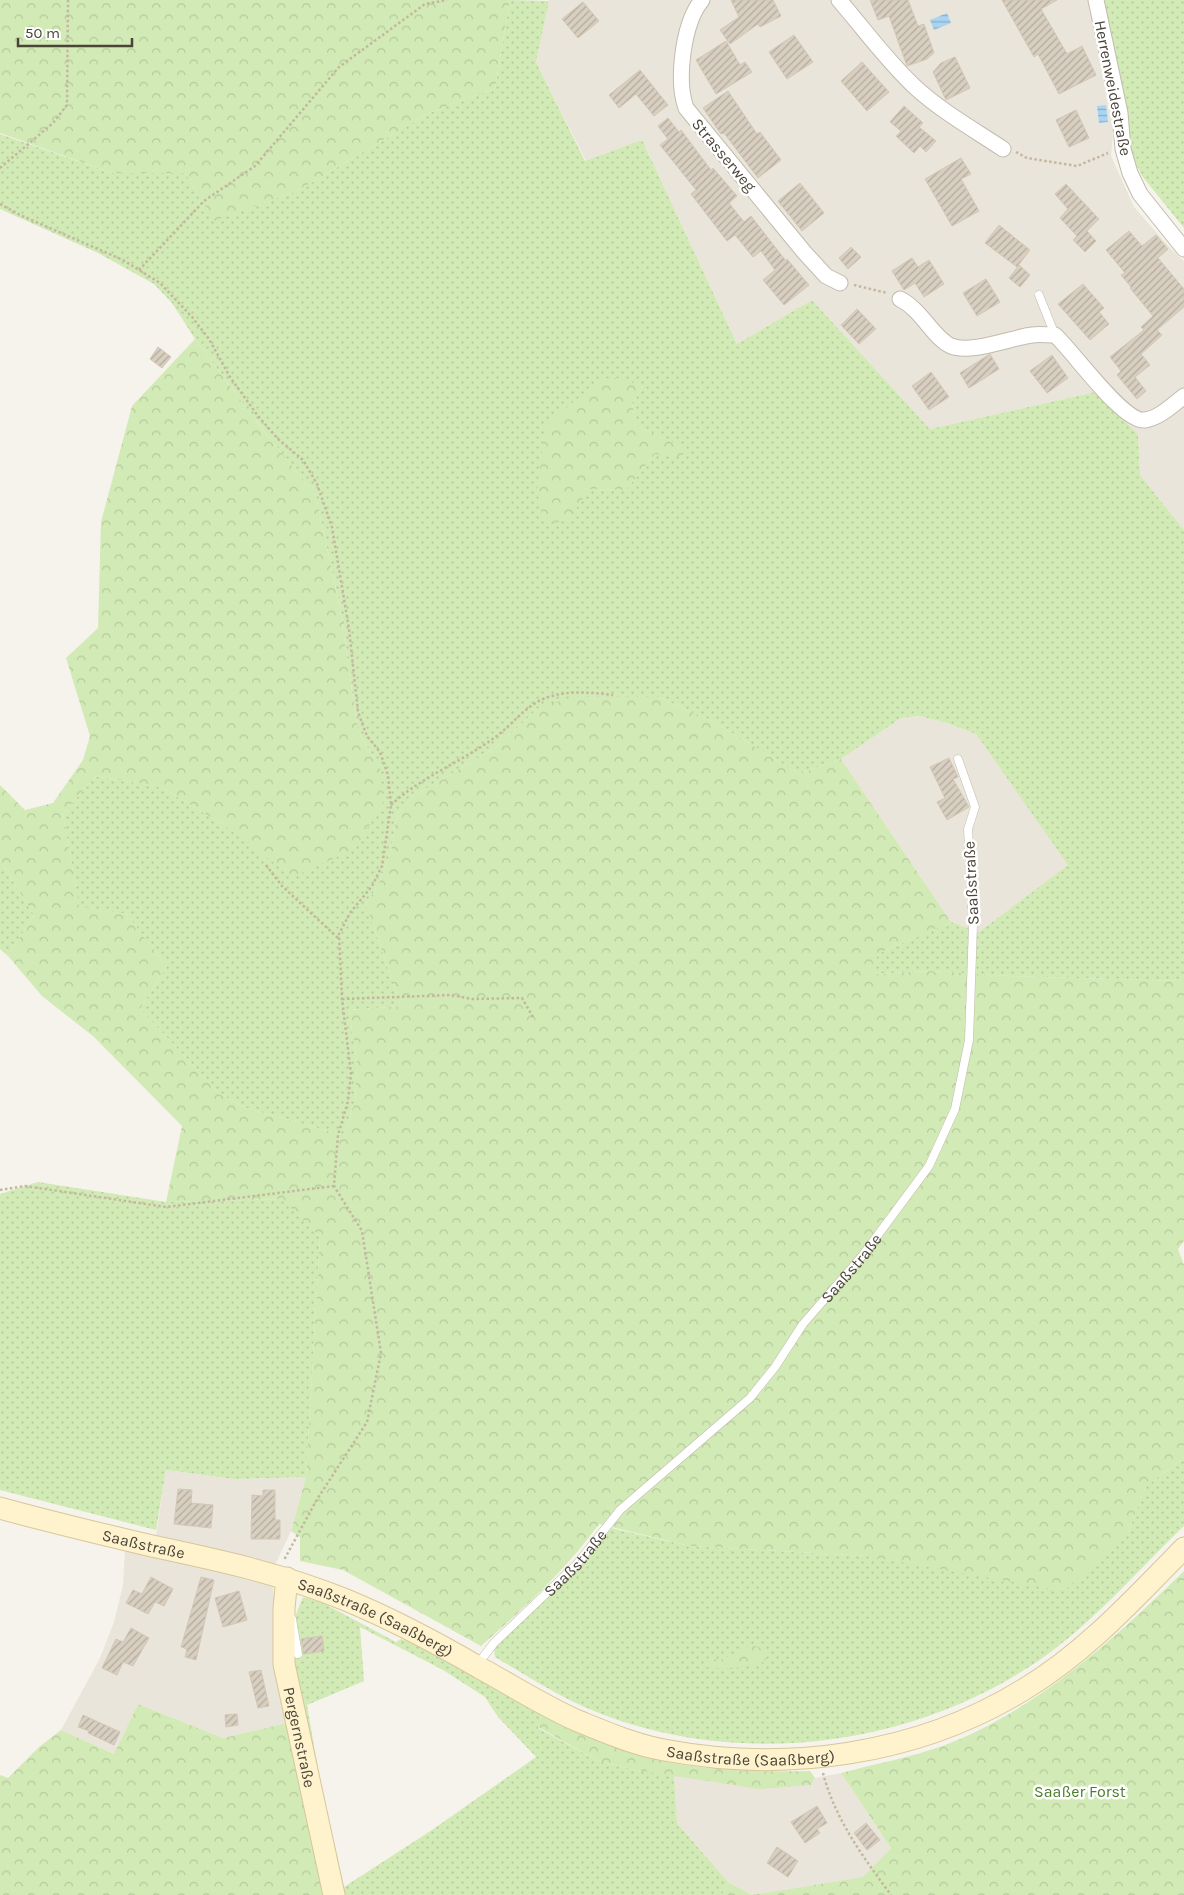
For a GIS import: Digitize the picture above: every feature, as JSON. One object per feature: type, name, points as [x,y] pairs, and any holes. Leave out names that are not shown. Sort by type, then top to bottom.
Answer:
[{"type":"street","name":"Strasserweg","points":[[702,0],[694,10],[686,29],[682,96],[686,108],[804,252],[826,276],[840,283]]},
{"type":"street","points":[[839,0],[896,67],[916,87],[938,105],[1003,148]]},
{"type":"street","name":"Herrenweidestraße","points":[[1096,0],[1120,113],[1123,149],[1130,172],[1140,194],[1184,249]]},
{"type":"street","points":[[900,299],[911,304],[942,340],[952,346],[969,348],[1032,335],[1055,335],[1067,346],[1120,408],[1133,418],[1144,420],[1157,415],[1184,396]]},
{"type":"street","name":"Saaßstraße","points":[[0,1508],[281,1576]]},
{"type":"street","name":"Saaßstraße (Saaßberg)","points":[[281,1576],[366,1609],[576,1720],[618,1737],[662,1750],[744,1760],[820,1758],[892,1745],[932,1732],[978,1714],[1023,1690],[1090,1640],[1118,1615],[1184,1548]]},
{"type":"street","name":"Pergernstraße","points":[[281,1576],[284,1608],[284,1664],[334,1895]]},
{"type":"lane","points":[[1039,295],[1055,335]]},
{"type":"lane","name":"Saaßstraße","points":[[477,1666],[494,1643],[577,1564],[620,1510],[750,1398],[775,1367],[803,1324],[868,1248],[929,1166],[955,1109],[969,1040],[973,926],[968,829],[975,807],[958,759]]},
{"type":"lane","points":[[284,1608],[292,1619],[298,1654]]},
{"type":"path","points":[[0,168],[53,123],[66,105],[68,0]]},
{"type":"path","points":[[140,270],[204,201],[254,166],[339,67],[425,4],[447,0]]},
{"type":"path","points":[[1003,148],[1011,149],[1027,158],[1077,166],[1123,149]]},
{"type":"path","points":[[0,204],[123,260],[160,283],[192,317],[209,339],[230,377],[258,416],[278,439],[304,460],[317,484],[332,527],[349,629],[358,712],[367,736],[380,752],[388,775],[391,806],[382,866],[372,886],[350,913],[338,934],[342,999],[351,1074],[348,1101],[338,1135],[334,1186],[362,1231],[380,1354],[367,1422],[316,1501],[281,1576]]},
{"type":"path","points":[[840,283],[869,288],[900,299]]},
{"type":"path","points":[[391,806],[404,793],[494,738],[532,704],[552,696],[579,692],[613,695]]},
{"type":"path","points":[[266,866],[282,886],[339,939]]},
{"type":"path","points":[[342,999],[451,995],[472,999],[522,998],[533,1017]]},
{"type":"path","points":[[0,1190],[25,1186],[166,1207],[334,1186]]},
{"type":"path","points":[[820,1758],[831,1803],[866,1860],[891,1895]]},
{"type":"shaded area","points":[[549,0],[1089,0],[1114,122],[1111,156],[1134,207],[1184,261],[1184,530],[1140,475],[1138,434],[1095,392],[930,429],[812,300],[737,344],[642,140],[586,161],[536,62]]},
{"type":"shaded area","points":[[919,716],[944,722],[976,734],[1069,865],[979,932],[951,922],[841,759],[901,718]]},
{"type":"shaded area","points":[[166,1470],[234,1479],[306,1477],[291,1531],[275,1565],[273,1584],[278,1664],[287,1723],[223,1738],[138,1704],[114,1754],[61,1730],[100,1658],[114,1622],[123,1585],[125,1550],[153,1555]]},
{"type":"shaded area","points":[[841,1773],[891,1848],[864,1877],[752,1895],[728,1882],[677,1823],[674,1775],[719,1783],[811,1785],[815,1778]]},
{"type":"green space","points":[[0,0],[510,0],[495,88],[429,113],[297,191],[214,221],[185,173],[112,173],[0,133]]},
{"type":"green space","points":[[510,0],[549,1],[536,62],[585,161],[642,140],[737,344],[812,300],[930,429],[1095,392],[1138,434],[1140,475],[1184,530],[1184,981],[1010,976],[931,971],[874,974],[877,954],[951,922],[979,932],[1068,865],[976,734],[944,722],[919,716],[901,718],[841,759],[799,774],[714,722],[658,697],[541,706],[495,748],[412,797],[397,814],[391,852],[378,885],[366,904],[401,1006],[349,1010],[357,1063],[355,1102],[343,1135],[246,1108],[220,1094],[140,1009],[167,966],[126,914],[79,907],[63,814],[95,776],[161,787],[222,824],[381,770],[358,731],[339,603],[316,496],[195,339],[172,303],[154,284],[98,253],[0,209],[0,134],[112,173],[185,173],[214,220],[297,191],[429,113],[495,88]],"holes":[[[621,379],[643,387],[632,403],[636,426],[685,448],[655,454],[626,490],[589,489]]]},
{"type":"green space","points":[[1103,0],[1184,0],[1184,228],[1142,176],[1131,153]]},
{"type":"green space","points":[[195,339],[316,496],[339,603],[358,731],[381,770],[383,803],[355,849],[293,877],[222,824],[161,787],[95,776],[63,814],[79,906],[126,914],[167,966],[140,1009],[220,1094],[246,1108],[343,1135],[355,1102],[357,1063],[349,1010],[401,1006],[366,904],[378,885],[391,852],[397,814],[412,797],[495,748],[541,706],[576,697],[658,697],[714,722],[799,774],[841,759],[951,922],[877,954],[875,974],[931,971],[1010,976],[1184,981],[1184,1241],[1178,1249],[1184,1265],[1184,1458],[1146,1486],[1128,1532],[1064,1591],[866,1556],[690,1546],[599,1524],[558,1573],[481,1646],[343,1570],[300,1561],[300,1537],[291,1531],[306,1477],[320,1237],[282,1199],[166,1202],[182,1126],[94,1037],[42,996],[8,956],[34,915],[0,860],[0,785],[25,810],[53,803],[83,760],[90,736],[66,658],[98,628],[101,522],[132,406]]},
{"type":"green space","points":[[621,378],[643,387],[632,403],[636,426],[686,448],[682,457],[655,454],[626,490],[589,489],[570,518],[555,523],[542,515],[537,490],[546,425],[601,379]]},
{"type":"green space","points":[[0,860],[34,915],[8,956],[0,949]]},
{"type":"green space","points":[[38,1182],[166,1202],[283,1199],[320,1237],[306,1477],[234,1479],[166,1470],[156,1530],[0,1490],[0,1194]]},
{"type":"green space","points":[[1184,1458],[1184,1526],[1080,1629],[1041,1659],[991,1689],[938,1713],[882,1730],[824,1740],[766,1744],[707,1740],[650,1729],[594,1711],[556,1693],[495,1657],[494,1649],[584,1563],[611,1528],[690,1546],[866,1556],[1128,1532],[1146,1486]]},
{"type":"green space","name":"Saaßer Forst","points":[[1184,1571],[1184,1895],[752,1895],[863,1877],[891,1848],[841,1773],[907,1757],[945,1745],[979,1730],[1012,1712],[1043,1692],[1102,1647]]},
{"type":"green space","points":[[303,1597],[323,1603],[396,1642],[401,1639],[425,1647],[543,1713],[538,1728],[598,1761],[636,1770],[674,1775],[677,1823],[728,1882],[722,1895],[340,1895],[297,1692],[289,1622],[295,1617]],"holes":[[[360,1627],[443,1670],[485,1697],[498,1717],[536,1757],[432,1830],[344,1887],[320,1780],[307,1705],[364,1681]]]},
{"type":"green space","points":[[751,1645],[770,1651],[764,1662],[731,1669],[707,1667],[705,1658],[721,1660]]},
{"type":"green space","points":[[138,1704],[223,1738],[287,1723],[324,1895],[0,1895],[0,1775],[8,1778],[39,1747],[61,1730],[114,1754]]},
{"type":"green space","points":[[543,1713],[613,1745],[657,1760],[733,1770],[810,1771],[815,1778],[811,1785],[759,1789],[636,1770],[598,1761],[538,1727]]},
{"type":"green space","points":[[728,1882],[752,1895],[722,1895]]},
{"type":"water","points":[[947,13],[951,23],[934,30],[930,20]]},
{"type":"water","points":[[1106,105],[1108,122],[1099,123],[1097,106]]},
{"type":"building","points":[[731,0],[773,0],[781,16],[760,27],[758,24],[730,44],[720,30],[739,17]]},
{"type":"building","points":[[870,0],[908,0],[918,26],[924,24],[934,53],[927,59],[907,66],[889,16],[878,20]]},
{"type":"building","points":[[1002,0],[1057,0],[1041,9],[1067,54],[1082,46],[1096,75],[1059,94],[1038,54],[1034,57]]},
{"type":"building","points":[[583,2],[599,21],[578,38],[562,19]]},
{"type":"building","points":[[794,35],[813,62],[787,79],[769,52]]},
{"type":"building","points":[[726,41],[740,65],[745,62],[752,72],[716,94],[696,60]]},
{"type":"building","points":[[955,57],[970,88],[946,100],[933,72],[941,63]]},
{"type":"building","points":[[862,62],[889,92],[867,111],[841,81]]},
{"type":"building","points":[[640,70],[668,105],[654,116],[636,94],[619,108],[609,95]]},
{"type":"building","points":[[728,91],[757,134],[760,132],[781,160],[758,178],[724,133],[721,134],[703,108]]},
{"type":"building","points":[[904,106],[923,123],[919,127],[936,141],[926,152],[920,146],[914,153],[896,136],[901,131],[890,122]]},
{"type":"building","points":[[1076,110],[1089,138],[1069,147],[1056,120]]},
{"type":"building","points":[[668,118],[679,132],[681,130],[711,170],[713,168],[737,196],[729,203],[744,222],[751,216],[786,261],[787,259],[809,285],[784,305],[763,280],[775,270],[761,251],[753,257],[735,235],[727,241],[691,194],[696,190],[660,145],[668,139],[658,126]]},
{"type":"building","points":[[961,158],[971,174],[961,179],[979,211],[952,226],[925,179]]},
{"type":"building","points":[[800,183],[824,213],[802,231],[778,201]]},
{"type":"building","points":[[1066,184],[1099,219],[1087,231],[1096,241],[1085,252],[1073,240],[1077,236],[1060,218],[1068,209],[1055,194]]},
{"type":"building","points":[[999,225],[1030,250],[1017,267],[985,243]]},
{"type":"building","points":[[1129,231],[1142,246],[1156,235],[1168,249],[1158,258],[1184,289],[1184,307],[1157,330],[1162,335],[1141,354],[1150,365],[1135,377],[1146,391],[1137,399],[1117,375],[1121,371],[1110,357],[1144,330],[1141,327],[1153,316],[1130,288],[1121,275],[1125,273],[1106,250]]},
{"type":"building","points":[[851,247],[861,257],[848,269],[839,258]]},
{"type":"building","points":[[912,258],[918,267],[929,260],[944,284],[924,297],[915,283],[904,290],[892,271]]},
{"type":"building","points":[[1019,265],[1030,275],[1020,287],[1009,278]]},
{"type":"building","points":[[986,279],[1000,302],[977,316],[963,293]]},
{"type":"building","points":[[1083,284],[1104,308],[1099,312],[1109,324],[1090,340],[1058,304]]},
{"type":"building","points":[[857,309],[876,329],[859,344],[841,325]]},
{"type":"building","points":[[158,347],[171,357],[162,368],[150,359]]},
{"type":"building","points":[[990,354],[999,369],[969,388],[960,373]]},
{"type":"building","points":[[1052,355],[1068,378],[1047,393],[1030,371]]},
{"type":"building","points":[[931,372],[949,397],[929,410],[912,386]]},
{"type":"building","points":[[949,758],[958,777],[953,779],[969,807],[947,820],[937,802],[945,798],[930,767]]},
{"type":"building","points":[[178,1489],[192,1490],[191,1503],[213,1505],[211,1528],[174,1524]]},
{"type":"building","points":[[263,1490],[275,1490],[275,1520],[280,1520],[280,1539],[251,1539],[252,1495],[263,1496]]},
{"type":"building","points":[[151,1577],[173,1589],[164,1606],[155,1602],[148,1614],[126,1603],[133,1590],[142,1594]]},
{"type":"building","points":[[201,1577],[214,1580],[196,1660],[185,1657],[187,1649],[181,1647]]},
{"type":"building","points":[[239,1591],[247,1620],[223,1627],[215,1598]]},
{"type":"building","points":[[131,1628],[149,1638],[133,1666],[123,1662],[117,1675],[102,1668],[116,1639],[123,1642]]},
{"type":"building","points":[[322,1636],[324,1651],[304,1654],[301,1639]]},
{"type":"building","points":[[261,1670],[269,1706],[258,1708],[249,1672]]},
{"type":"building","points":[[237,1714],[238,1725],[226,1727],[225,1715]]},
{"type":"building","points":[[83,1715],[120,1732],[114,1745],[78,1727]]},
{"type":"building","points":[[817,1806],[827,1823],[817,1829],[820,1833],[805,1843],[791,1822]]},
{"type":"building","points":[[866,1823],[880,1840],[867,1850],[854,1833]]},
{"type":"building","points":[[777,1847],[798,1861],[788,1877],[767,1863]]}]
